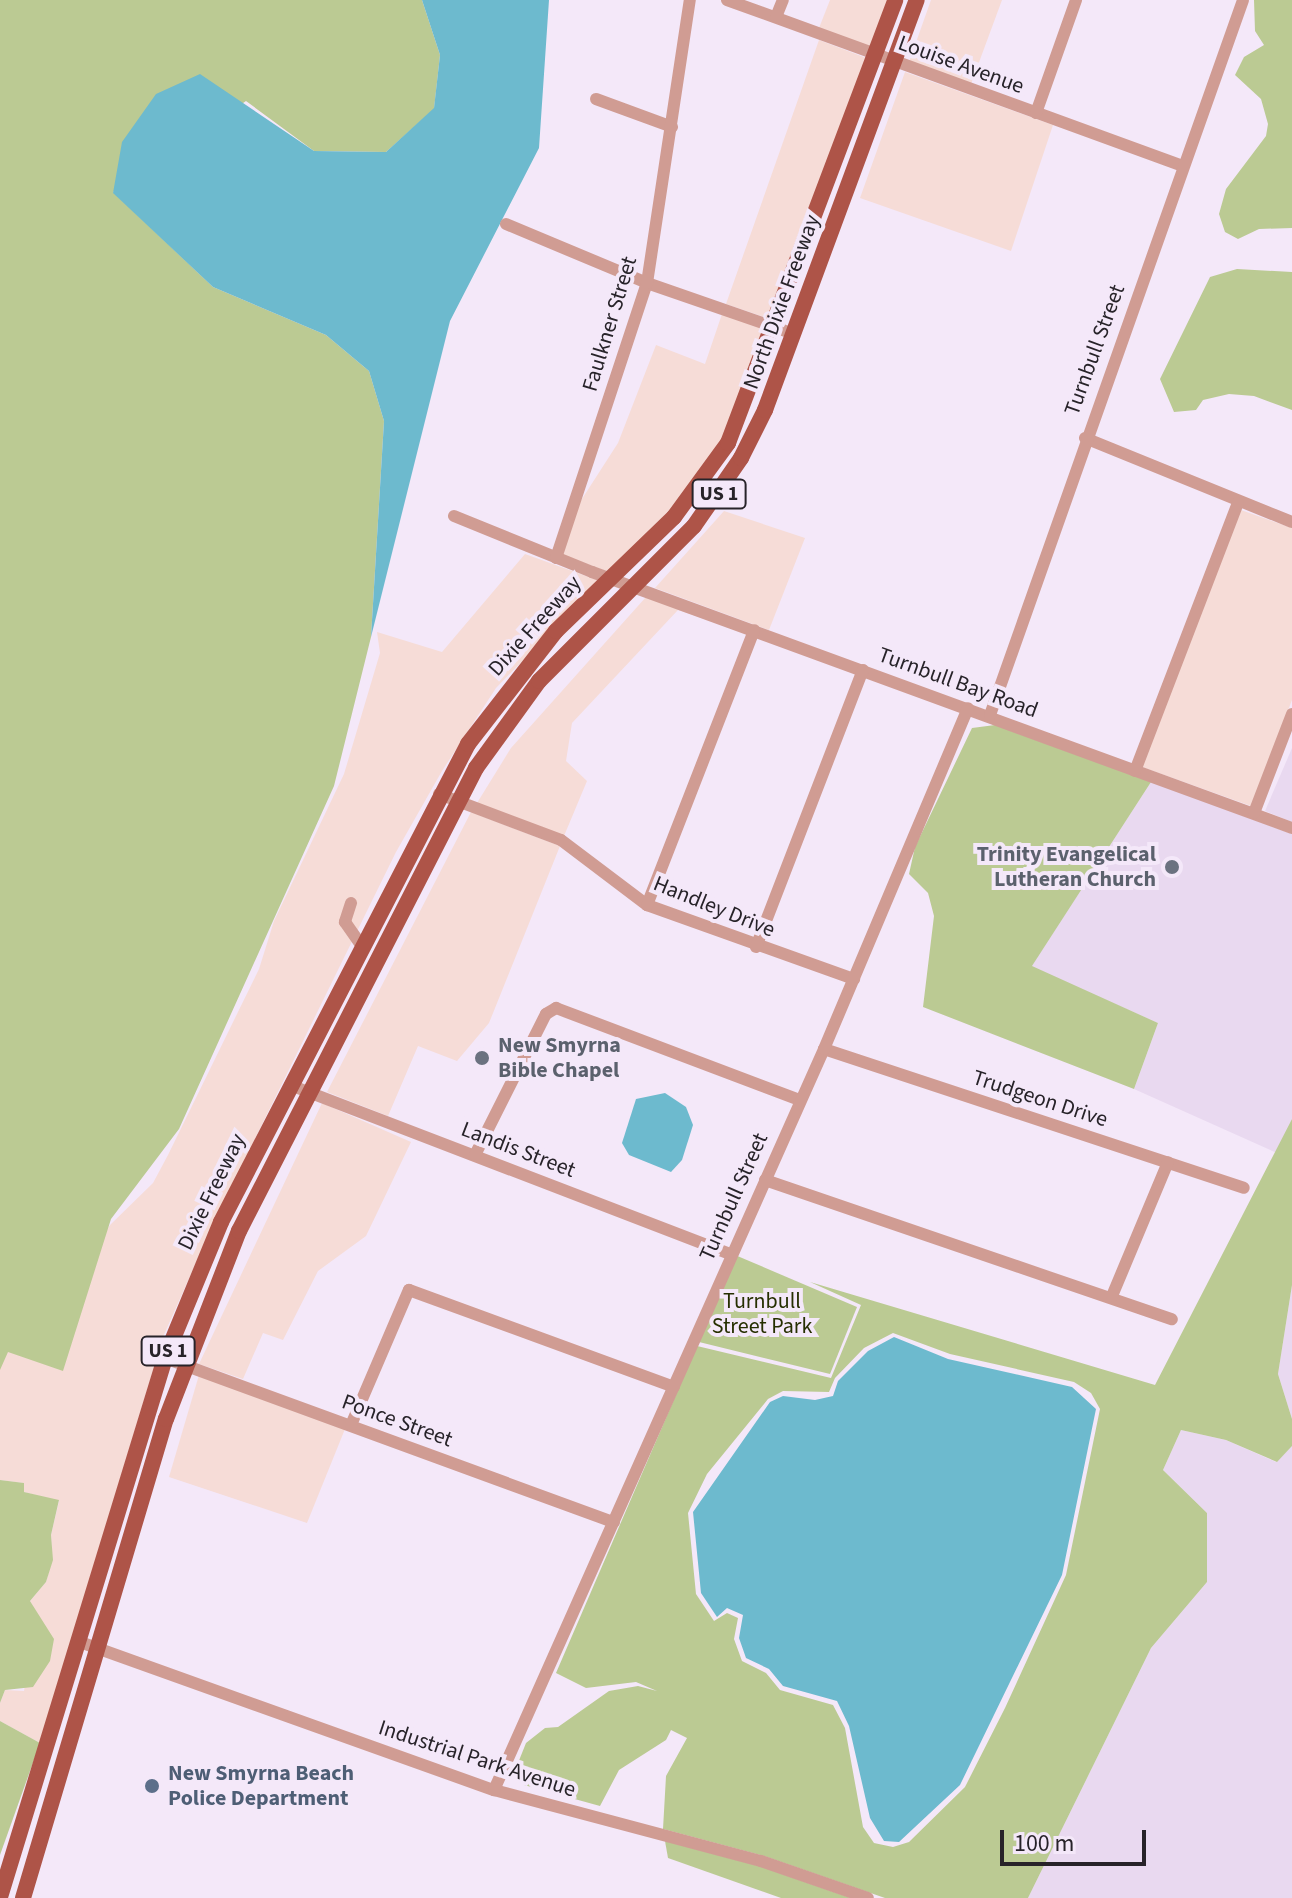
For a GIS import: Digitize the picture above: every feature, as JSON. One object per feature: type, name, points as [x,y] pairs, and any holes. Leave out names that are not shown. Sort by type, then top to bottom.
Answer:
[{"type":"main road","name":"North Dixie Freeway","points":[[610,578],[662,531],[711,471],[746,405],[895,0]]},
{"type":"main road","name":"North Dixie Freeway","points":[[631,586],[694,526],[728,481],[765,410],[917,0]]},
{"type":"main road","name":"Dixie Freeway","points":[[0,1897],[165,1358],[221,1222],[439,794],[518,675],[610,578]]},
{"type":"main road","name":"Dixie Freeway","points":[[23,1898],[184,1364],[239,1231],[457,801],[539,681],[631,586]]},
{"type":"street","name":"Faulkner Street","points":[[556,558],[647,283],[690,0]]},
{"type":"street","name":"Louise Avenue","points":[[727,0],[1182,166]]},
{"type":"street","points":[[776,17],[783,0]]},
{"type":"street","points":[[1036,113],[1076,0]]},
{"type":"street","name":"Turnbull Street","points":[[990,715],[1085,438],[1243,0]]},
{"type":"street","points":[[596,99],[672,127]]},
{"type":"street","points":[[506,224],[647,283],[794,334]]},
{"type":"street","points":[[1085,438],[1238,503],[1292,522]]},
{"type":"street","points":[[1135,771],[1238,503]]},
{"type":"street","name":"Turnbull Bay Road","points":[[454,516],[631,586],[1292,828]]},
{"type":"street","points":[[647,905],[754,630]]},
{"type":"street","points":[[756,947],[863,670]]},
{"type":"street","name":"Turnbull Street","points":[[494,1790],[730,1254],[824,1049],[968,708]]},
{"type":"street","points":[[1254,813],[1292,714]]},
{"type":"street","name":"Handley Drive","points":[[439,794],[561,840],[647,905],[756,947],[854,979]]},
{"type":"street","points":[[351,903],[345,922],[361,945]]},
{"type":"street","points":[[475,1155],[546,1014],[556,1008],[799,1100]]},
{"type":"street","name":"Trudgeon Drive","points":[[824,1049],[1244,1188]]},
{"type":"street","name":"Landis Street","points":[[290,1085],[730,1254]]},
{"type":"street","points":[[1112,1296],[1168,1162]]},
{"type":"street","points":[[765,1180],[1172,1319]]},
{"type":"street","points":[[351,1425],[409,1290],[674,1387]]},
{"type":"street","name":"Ponce Street","points":[[165,1358],[614,1522]]},
{"type":"street","name":"Industrial Park Avenue","points":[[80,1642],[494,1790],[761,1861],[868,1898]]},
{"type":"shaded area","points":[[830,0],[890,0],[873,49],[819,28]]},
{"type":"shaded area","points":[[931,0],[1002,0],[971,84],[909,62]]},
{"type":"shaded area","points":[[819,40],[869,59],[773,320],[726,304]]},
{"type":"shaded area","points":[[905,72],[1053,125],[1011,251],[860,198]]},
{"type":"shaded area","points":[[722,314],[769,330],[723,440],[683,499],[609,572],[562,555],[580,502],[618,443],[656,345],[705,364]]},
{"type":"shaded area","points":[[1241,510],[1292,528],[1292,700],[1251,806],[1142,767]]},
{"type":"shaded area","points":[[724,511],[805,538],[769,630],[655,588]]},
{"type":"shaded area","points":[[525,554],[600,581],[496,688],[442,771],[396,852],[215,1220],[163,1337],[40,1743],[0,1721],[0,1703],[5,1690],[24,1691],[37,1614],[30,1601],[46,1582],[52,1560],[51,1535],[59,1501],[24,1492],[23,1483],[0,1480],[0,1357],[88,1259],[110,1225],[153,1183],[168,1155],[259,969],[274,921],[344,774],[380,653],[377,632],[442,652]]},
{"type":"shaded area","points":[[646,597],[747,633],[678,610],[572,723],[566,761],[587,781],[564,836],[477,803],[511,748]]},
{"type":"shaded area","points":[[1292,748],[1292,822],[1265,811]]},
{"type":"shaded area","points":[[1151,782],[1292,834],[1292,1119],[1279,1154],[1134,1089],[1158,1023],[1031,967]]},
{"type":"shaded area","points":[[471,812],[560,846],[489,1023],[457,1061],[418,1046],[388,1116],[327,1092]]},
{"type":"shaded area","points":[[322,1103],[411,1142],[366,1236],[318,1271],[283,1340],[263,1333],[243,1379],[199,1364]]},
{"type":"shaded area","points":[[1292,1285],[1292,1419],[1278,1374]]},
{"type":"shaded area","points":[[199,1375],[345,1429],[307,1523],[169,1477]]},
{"type":"shaded area","points":[[1181,1430],[1226,1440],[1276,1462],[1292,1446],[1292,1898],[1028,1898],[1151,1648],[1207,1582],[1207,1513],[1163,1470]]},
{"type":"green space","points":[[0,0],[422,0],[440,55],[434,109],[386,152],[314,151],[246,101],[113,192],[213,287],[326,335],[369,371],[384,421],[371,637],[334,786],[179,1129],[111,1219],[63,1371],[8,1352],[0,1370]]},
{"type":"green space","points":[[1254,0],[1292,0],[1292,228],[1259,229],[1238,239],[1225,232],[1219,214],[1226,189],[1266,136],[1268,124],[1261,99],[1235,75],[1244,57],[1264,45],[1255,31]]},
{"type":"green space","points":[[1237,269],[1292,272],[1292,410],[1254,396],[1229,394],[1203,400],[1196,410],[1174,412],[1160,379],[1210,277]]},
{"type":"green space","points":[[995,725],[1151,782],[1032,966],[1158,1023],[1134,1089],[923,1007],[934,916],[928,893],[909,874],[915,847],[972,728]]},
{"type":"green space","points":[[1292,1119],[1292,1285],[1278,1374],[1292,1419],[1292,1446],[1277,1462],[1226,1440],[1181,1430],[1163,1470],[1207,1513],[1207,1582],[1151,1648],[1028,1898],[885,1898],[764,1856],[663,1829],[666,1776],[687,1738],[671,1730],[666,1740],[619,1770],[600,1806],[524,1785],[518,1763],[526,1743],[545,1728],[558,1727],[609,1691],[638,1686],[657,1691],[636,1682],[586,1688],[556,1673],[697,1346],[831,1378],[861,1305],[810,1282],[1155,1385]],"holes":[[[893,1333],[950,1354],[1074,1382],[1091,1393],[1100,1409],[1066,1575],[1005,1708],[965,1787],[909,1842],[893,1847],[874,1843],[863,1827],[845,1728],[833,1705],[780,1690],[766,1673],[742,1661],[734,1639],[738,1618],[727,1613],[714,1621],[696,1594],[688,1513],[707,1474],[768,1399],[783,1391],[829,1392],[835,1378],[864,1348]]]},
{"type":"green space","name":"Turnbull Street Park","points":[[735,1255],[857,1307],[830,1374],[699,1342]]},
{"type":"green space","points":[[0,1480],[24,1483],[24,1492],[59,1500],[51,1535],[53,1560],[46,1582],[30,1601],[54,1639],[50,1661],[33,1687],[5,1690],[0,1703]]},
{"type":"green space","points":[[0,1721],[40,1743],[0,1855]]},
{"type":"green space","points":[[665,1841],[759,1866],[851,1898],[781,1898],[668,1858]]},
{"type":"water","points":[[422,0],[549,0],[539,148],[450,321],[371,637],[384,421],[369,371],[326,335],[213,287],[113,193],[122,142],[156,94],[200,74],[314,151],[386,152],[434,108],[440,55]]},
{"type":"water","points":[[665,1093],[686,1107],[693,1125],[682,1160],[671,1172],[629,1155],[622,1143],[636,1099]]},
{"type":"water","points":[[894,1337],[948,1359],[1072,1387],[1096,1409],[1062,1575],[960,1785],[899,1842],[884,1841],[870,1818],[849,1726],[837,1701],[783,1686],[769,1669],[746,1658],[739,1638],[743,1615],[727,1608],[717,1617],[701,1593],[693,1512],[770,1402],[783,1396],[815,1400],[833,1396],[838,1381],[868,1351]]},
{"type":"place","name":"Trinity Evangelical Lutheran Church","points":[[1172,867]]},
{"type":"place","name":"New Smyrna Bible Chapel","points":[[482,1058]]},
{"type":"place","name":"New Smyrna Beach Police Department","points":[[152,1786]]}]
